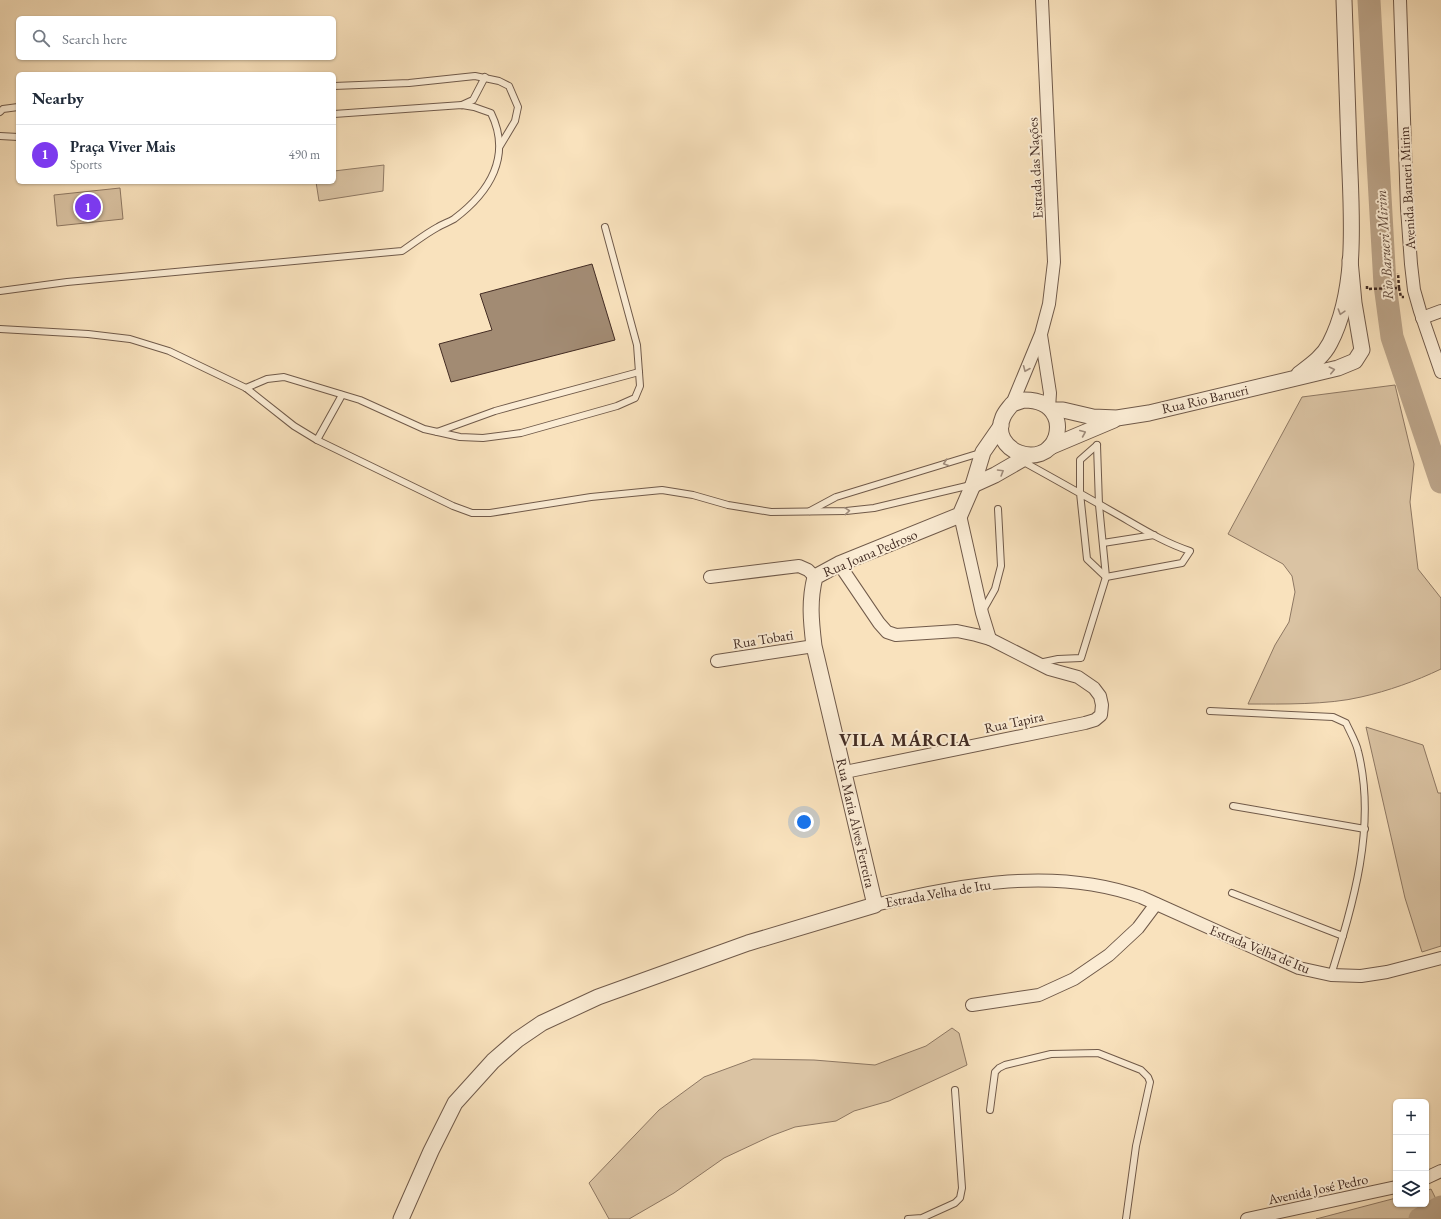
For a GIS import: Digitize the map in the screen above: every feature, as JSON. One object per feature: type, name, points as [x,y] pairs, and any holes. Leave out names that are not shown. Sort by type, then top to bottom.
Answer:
[{"type":"street","name":"Estrada das Nações","points":[[1012,404],[1041,334],[1049,304],[1054,262],[1042,0]]},
{"type":"street","points":[[1294,378],[1318,360],[1331,342],[1345,299],[1350,260],[1351,208],[1344,0]]},
{"type":"street","name":"Avenida Barueri Mirim","points":[[1400,0],[1406,208],[1414,290],[1441,372]]},
{"type":"street","points":[[1294,378],[1338,368],[1355,361],[1362,350],[1354,303],[1350,260]]},
{"type":"street","points":[[1422,318],[1441,311]]},
{"type":"street","name":"Estrada das Nações","points":[[1041,334],[1050,392],[1050,409]]},
{"type":"street","name":"Rua Rio Barueri","points":[[1050,409],[1063,410],[1093,417],[1117,418],[1156,411],[1294,378]]},
{"type":"street","points":[[973,485],[995,475],[1024,458],[1043,452],[1050,447],[1054,440],[1058,425],[1050,409],[1042,402],[1033,400],[1012,404],[1003,417],[1001,426],[1002,435],[1008,446],[1024,458]]},
{"type":"street","name":"Rua Rio Barueri","points":[[1050,447],[1117,418]]},
{"type":"street","points":[[990,639],[982,613],[960,515],[973,485],[983,452],[1001,426]]},
{"type":"street","name":"Rua Joana Pedroso","points":[[710,577],[799,566],[808,570],[815,577],[839,564],[960,515]]},
{"type":"street","points":[[839,564],[879,623],[887,632],[896,635],[907,635],[957,631],[990,639],[1038,663]]},
{"type":"street","name":"Rua Maria Alves Ferreira","points":[[815,577],[810,596],[810,616],[814,646],[845,772],[875,905]]},
{"type":"street","name":"Rua Tobati","points":[[717,662],[814,646]]},
{"type":"street","name":"Rua Tapira","points":[[845,772],[1095,720],[1101,715],[1102,705],[1100,696],[1094,688],[1078,677],[1049,669],[1038,663]]},
{"type":"street","name":"Estrada Velha de Itu","points":[[401,1219],[431,1151],[455,1103],[493,1061],[517,1040],[542,1023],[598,997],[748,944],[875,905],[950,888],[993,883],[1071,881],[1120,890],[1156,904],[1299,968],[1331,975],[1361,976],[1388,972],[1441,958]]},
{"type":"street","points":[[972,1005],[1039,995],[1074,979],[1109,954],[1138,928],[1156,904]]},
{"type":"street","points":[[1429,1177],[1441,1171]]},
{"type":"street","name":"Avenida José Pedro","points":[[1247,1219],[1393,1189]]},
{"type":"lane","points":[[336,86],[410,83],[475,76],[485,76],[499,81],[509,86],[516,98],[518,107],[515,121],[500,146]]},
{"type":"lane","points":[[462,105],[473,100],[485,76]]},
{"type":"lane","points":[[0,291],[74,282],[402,251],[437,227],[453,219],[474,201],[486,188],[496,168],[500,146],[498,127],[492,113],[462,105],[336,114]]},
{"type":"lane","points":[[0,112],[3,109],[16,107]]},
{"type":"lane","points":[[0,136],[16,137]]},
{"type":"lane","points":[[246,388],[267,379],[284,377],[360,400],[424,428],[460,438],[483,438],[521,433],[617,406],[635,398],[640,386],[637,345],[604,227]]},
{"type":"lane","points":[[0,329],[88,334],[130,339],[169,351],[246,388],[294,426],[317,440],[453,506],[472,513],[490,513],[591,497],[662,490],[693,496],[728,506],[771,512],[846,512],[874,508],[973,485]]},
{"type":"lane","points":[[438,432],[495,411],[639,372]]},
{"type":"lane","points":[[317,440],[342,394]]},
{"type":"lane","points":[[1038,663],[1058,659],[1081,658],[1106,577],[1099,504],[1098,445],[1080,460],[1080,493],[1087,558],[1106,577]]},
{"type":"lane","points":[[808,512],[836,497],[983,452]]},
{"type":"lane","points":[[1024,458],[1080,493],[1170,545],[1190,551],[1182,563],[1106,577]]},
{"type":"lane","points":[[982,613],[995,589],[1001,566],[998,509]]},
{"type":"lane","points":[[1103,543],[1154,535]]},
{"type":"lane","points":[[1210,711],[1333,717],[1346,723],[1358,750],[1365,791],[1365,829],[1359,870],[1343,936],[1331,975]]},
{"type":"lane","points":[[1234,806],[1365,829]]},
{"type":"lane","points":[[1232,893],[1343,936]]},
{"type":"lane","points":[[990,1110],[995,1072],[1006,1065],[1051,1054],[1098,1053],[1141,1070],[1148,1076],[1150,1082],[1136,1146],[1126,1219]]},
{"type":"lane","points":[[908,1219],[922,1218],[955,1203],[960,1198],[962,1188],[955,1090]]},
{"type":"path","points":[[1398,268],[1400,295]]},
{"type":"path","points":[[1367,282],[1367,289],[1399,288]]},
{"type":"shaded area","points":[[384,165],[383,191],[319,201],[316,184],[336,184],[336,171]]},
{"type":"shaded area","points":[[120,188],[123,219],[57,226],[54,195]]},
{"type":"shaded area","points":[[1395,385],[1414,464],[1410,502],[1418,569],[1441,598],[1441,669],[1392,689],[1348,700],[1305,704],[1248,704],[1275,645],[1289,622],[1295,592],[1292,576],[1283,564],[1228,534],[1302,397]]},
{"type":"shaded area","points":[[1366,727],[1423,745],[1438,793],[1441,793],[1441,946],[1422,952],[1405,898]]},
{"type":"shaded area","points":[[952,1028],[959,1033],[967,1065],[889,1101],[854,1111],[836,1121],[795,1127],[771,1136],[724,1158],[674,1193],[629,1219],[609,1219],[589,1183],[659,1110],[704,1077],[753,1059],[814,1060],[875,1065],[926,1046]]},
{"type":"shaded area","points":[[1431,1189],[1441,1209],[1441,1219],[1316,1219],[1393,1199],[1393,1207],[1429,1207],[1429,1190]]},
{"type":"building","points":[[592,264],[615,340],[451,382],[439,344],[492,330],[480,294]]},
{"type":"waterway","name":"Rio Barueri Mirim","points":[[1369,0],[1385,285],[1392,337],[1441,482]]},
{"type":"waterway","name":"Rio Barueri Mirim","points":[[1420,1219],[1441,1207]]},
{"type":"place","name":"Praça Viver Mais","points":[[88,207]]},
{"type":"district","name":"VILA MÁRCIA","points":[[905,739]]}]
